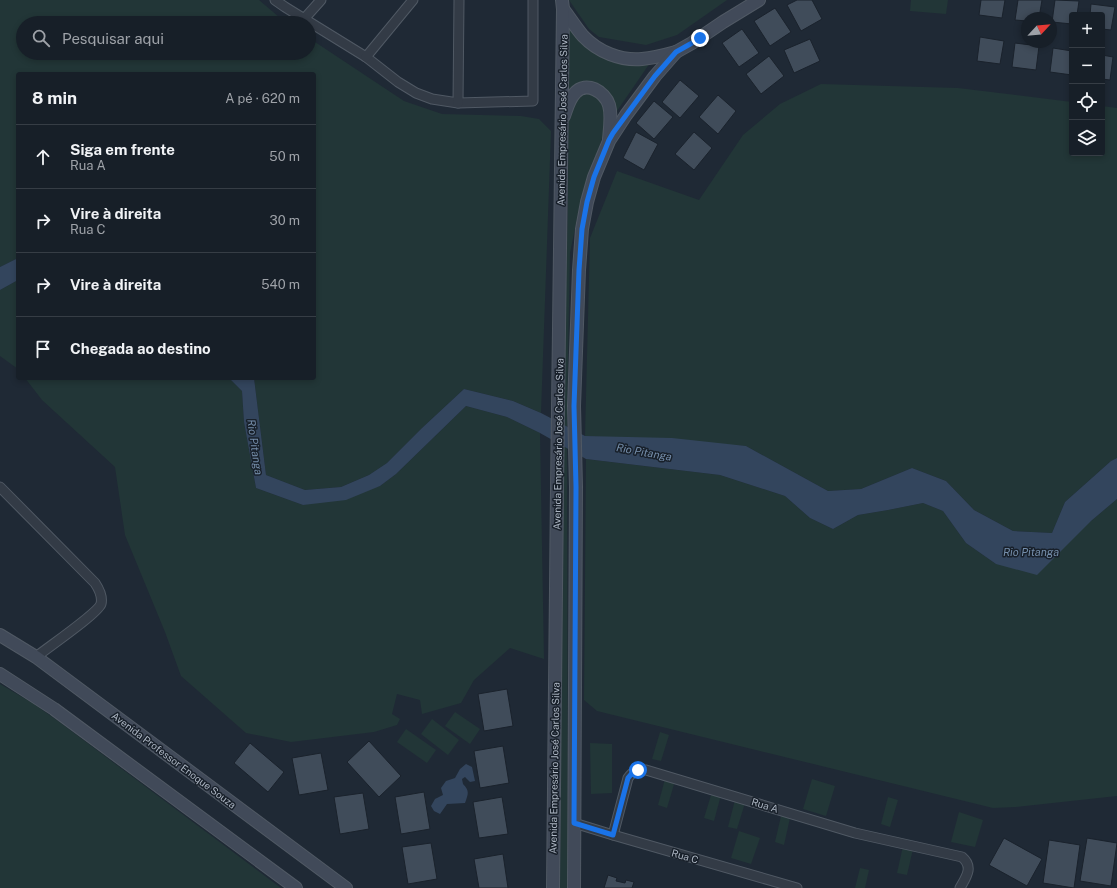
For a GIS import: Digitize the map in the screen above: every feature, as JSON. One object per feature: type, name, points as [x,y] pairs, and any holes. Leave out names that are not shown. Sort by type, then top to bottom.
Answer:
[{"type":"main road","name":"Avenida Empresário José Carlos Silva","points":[[574,888],[576,487],[574,406],[579,270],[582,229],[587,202],[594,177],[609,140],[655,76],[676,52],[759,0]]},
{"type":"main road","name":"Avenida Empresário José Carlos Silva","points":[[552,888],[563,4]]},
{"type":"main road","points":[[563,4],[583,36],[603,51],[632,59],[656,57],[676,52]]},
{"type":"main road","points":[[561,122],[570,101],[576,92],[583,88],[591,87],[599,91],[606,98],[610,114],[609,140]]},
{"type":"main road","name":"Avenida Professor Enoque Souza","points":[[0,635],[36,657],[346,888]]},
{"type":"main road","points":[[0,674],[54,709],[296,888]]},
{"type":"street","points":[[275,0],[299,16]]},
{"type":"street","points":[[307,16],[321,0]]},
{"type":"street","points":[[366,57],[412,0]]},
{"type":"street","points":[[458,103],[459,0]]},
{"type":"street","points":[[316,26],[366,57],[398,82],[416,93],[432,100],[458,103],[534,101],[533,0]]},
{"type":"street","points":[[0,487],[95,583],[102,600],[100,605],[89,616],[36,657]]},
{"type":"street","points":[[0,632],[11,641]]},
{"type":"street","name":"Rua A","points":[[613,835],[628,778],[634,771],[646,770],[855,833],[962,857],[966,860],[969,867],[960,888]]},
{"type":"street","name":"Rua C","points":[[574,823],[797,888]]},
{"type":"green space","points":[[0,0],[259,0],[278,16],[16,16],[16,60],[316,60],[316,43],[404,101],[442,114],[521,116],[539,119],[551,131],[541,413],[513,401],[464,389],[387,463],[369,475],[341,487],[305,490],[266,475],[254,380],[316,380],[316,72],[16,72],[16,259],[0,267]]},
{"type":"green space","points":[[569,0],[727,0],[677,35],[646,45],[599,37],[589,29]]},
{"type":"green space","points":[[911,0],[948,0],[946,14],[910,11]]},
{"type":"green space","points":[[569,25],[597,50],[654,57],[606,127],[581,199],[570,253],[567,413],[568,888],[560,888],[563,412],[568,198]]},
{"type":"green space","points":[[821,84],[958,88],[1069,102],[1069,156],[1105,156],[1105,106],[1117,108],[1117,458],[1111,461],[1065,502],[1052,533],[1013,531],[974,510],[946,481],[912,468],[861,489],[828,491],[746,446],[585,436],[590,238],[617,171],[699,200],[743,135],[780,104]]},
{"type":"green space","points":[[16,281],[16,368],[0,356],[0,290]]},
{"type":"green space","points":[[27,380],[231,380],[242,391],[244,422],[256,488],[303,505],[380,486],[396,474],[466,406],[507,417],[540,433],[544,659],[510,648],[474,680],[461,703],[422,714],[420,700],[397,694],[392,714],[400,719],[397,725],[374,732],[291,742],[246,733],[181,676],[165,632],[125,535],[115,467],[42,400]]},
{"type":"green space","points":[[586,459],[720,475],[785,496],[810,518],[833,529],[858,515],[923,503],[943,511],[966,543],[996,564],[1091,521],[1117,499],[1117,796],[1016,807],[993,808],[597,711],[584,700]]},
{"type":"green space","points":[[0,684],[34,704],[62,724],[281,888],[0,888]]},
{"type":"green space","points":[[455,712],[480,729],[470,744],[445,726]]},
{"type":"green space","points":[[432,719],[459,740],[448,755],[421,734]]},
{"type":"green space","points":[[406,729],[436,750],[427,763],[397,742]]},
{"type":"green space","points":[[660,732],[669,735],[661,761],[652,759]]},
{"type":"green space","points":[[590,743],[612,744],[612,793],[591,794]]},
{"type":"green space","points":[[665,779],[675,781],[667,808],[658,805]]},
{"type":"green space","points":[[812,779],[835,786],[826,816],[803,809]]},
{"type":"green space","points":[[712,792],[721,795],[714,821],[704,818]]},
{"type":"green space","points":[[888,797],[898,800],[890,827],[881,824]]},
{"type":"green space","points":[[735,800],[745,803],[737,829],[728,827]]},
{"type":"green space","points":[[959,812],[983,820],[975,847],[951,842]]},
{"type":"green space","points":[[781,816],[790,818],[784,845],[775,842]]},
{"type":"green space","points":[[739,831],[760,838],[751,864],[731,858]]},
{"type":"green space","points":[[903,846],[913,849],[907,875],[897,873]]},
{"type":"green space","points":[[860,868],[869,870],[865,888],[855,888]]},
{"type":"water","points":[[16,259],[16,281],[0,290],[0,267]]},
{"type":"water","name":"Rio Pitanga","points":[[231,380],[254,380],[266,475],[305,490],[341,487],[369,475],[387,463],[464,389],[513,401],[541,413],[585,436],[672,438],[746,446],[828,491],[861,489],[912,468],[946,481],[974,510],[1013,531],[1052,533],[1065,502],[1111,461],[1117,458],[1117,499],[1091,521],[1037,575],[996,564],[966,543],[943,511],[923,503],[858,515],[833,529],[810,518],[785,496],[720,475],[586,459],[540,433],[507,417],[466,406],[396,474],[380,486],[346,500],[303,505],[256,488],[244,422],[242,391]]},
{"type":"water","points":[[466,764],[472,767],[475,781],[470,782],[465,777],[462,779],[463,784],[468,791],[465,803],[447,804],[440,814],[434,811],[431,806],[435,799],[443,795],[441,788],[446,781],[455,778],[460,769]]},
{"type":"building","points":[[797,0],[812,0],[822,19],[801,31],[787,5]]},
{"type":"building","points":[[981,0],[1005,0],[1002,18],[979,15]]},
{"type":"building","points":[[1018,0],[1042,0],[1040,12],[1021,12],[1021,20],[1015,20]]},
{"type":"building","points":[[1055,0],[1079,1],[1077,12],[1069,12],[1069,24],[1057,22],[1057,12],[1053,12]]},
{"type":"building","points":[[1091,4],[1115,7],[1111,30],[1105,29],[1105,12],[1090,12]]},
{"type":"building","points":[[775,8],[791,32],[770,46],[754,21]]},
{"type":"building","points":[[742,29],[759,53],[739,67],[722,43]]},
{"type":"building","points":[[980,37],[1004,41],[1000,64],[977,61]]},
{"type":"building","points":[[810,39],[820,61],[794,73],[784,50]]},
{"type":"building","points":[[1015,43],[1021,44],[1021,48],[1039,48],[1036,70],[1012,67]]},
{"type":"building","points":[[1053,48],[1069,51],[1069,75],[1050,72]]},
{"type":"building","points":[[769,56],[784,76],[761,94],[746,74]]},
{"type":"building","points":[[1105,56],[1113,57],[1110,80],[1105,79]]},
{"type":"building","points":[[680,80],[699,96],[680,118],[662,102]]},
{"type":"building","points":[[718,95],[736,111],[718,134],[699,117]]},
{"type":"building","points":[[654,101],[673,117],[654,139],[636,123]]},
{"type":"building","points":[[636,132],[658,144],[644,170],[623,158]]},
{"type":"building","points":[[694,132],[712,148],[694,170],[675,154]]},
{"type":"building","points":[[507,689],[513,726],[484,731],[478,694]]},
{"type":"building","points":[[369,741],[401,776],[379,797],[347,762]]},
{"type":"building","points":[[250,743],[284,772],[268,792],[234,763]]},
{"type":"building","points":[[503,746],[509,783],[480,788],[474,751]]},
{"type":"building","points":[[321,753],[328,790],[299,795],[292,758]]},
{"type":"building","points":[[424,792],[430,829],[401,834],[395,797]]},
{"type":"building","points":[[363,793],[369,829],[340,834],[334,797]]},
{"type":"building","points":[[502,797],[508,834],[479,838],[473,802]]},
{"type":"building","points":[[1004,838],[1042,859],[1027,886],[989,865]]},
{"type":"building","points":[[1087,838],[1117,843],[1111,886],[1080,881]]},
{"type":"building","points":[[1049,840],[1080,845],[1074,888],[1043,883]]},
{"type":"building","points":[[431,843],[437,879],[408,884],[402,847]]},
{"type":"building","points":[[503,854],[508,888],[479,888],[474,859]]},
{"type":"building","points":[[608,875],[617,878],[616,881],[625,883],[626,880],[634,882],[632,888],[604,888]]},
{"type":"route","points":[[638,770],[634,771],[628,778],[613,835],[574,823],[576,487],[574,406],[582,229],[594,177],[613,133],[655,76],[676,52],[700,38]]}]
